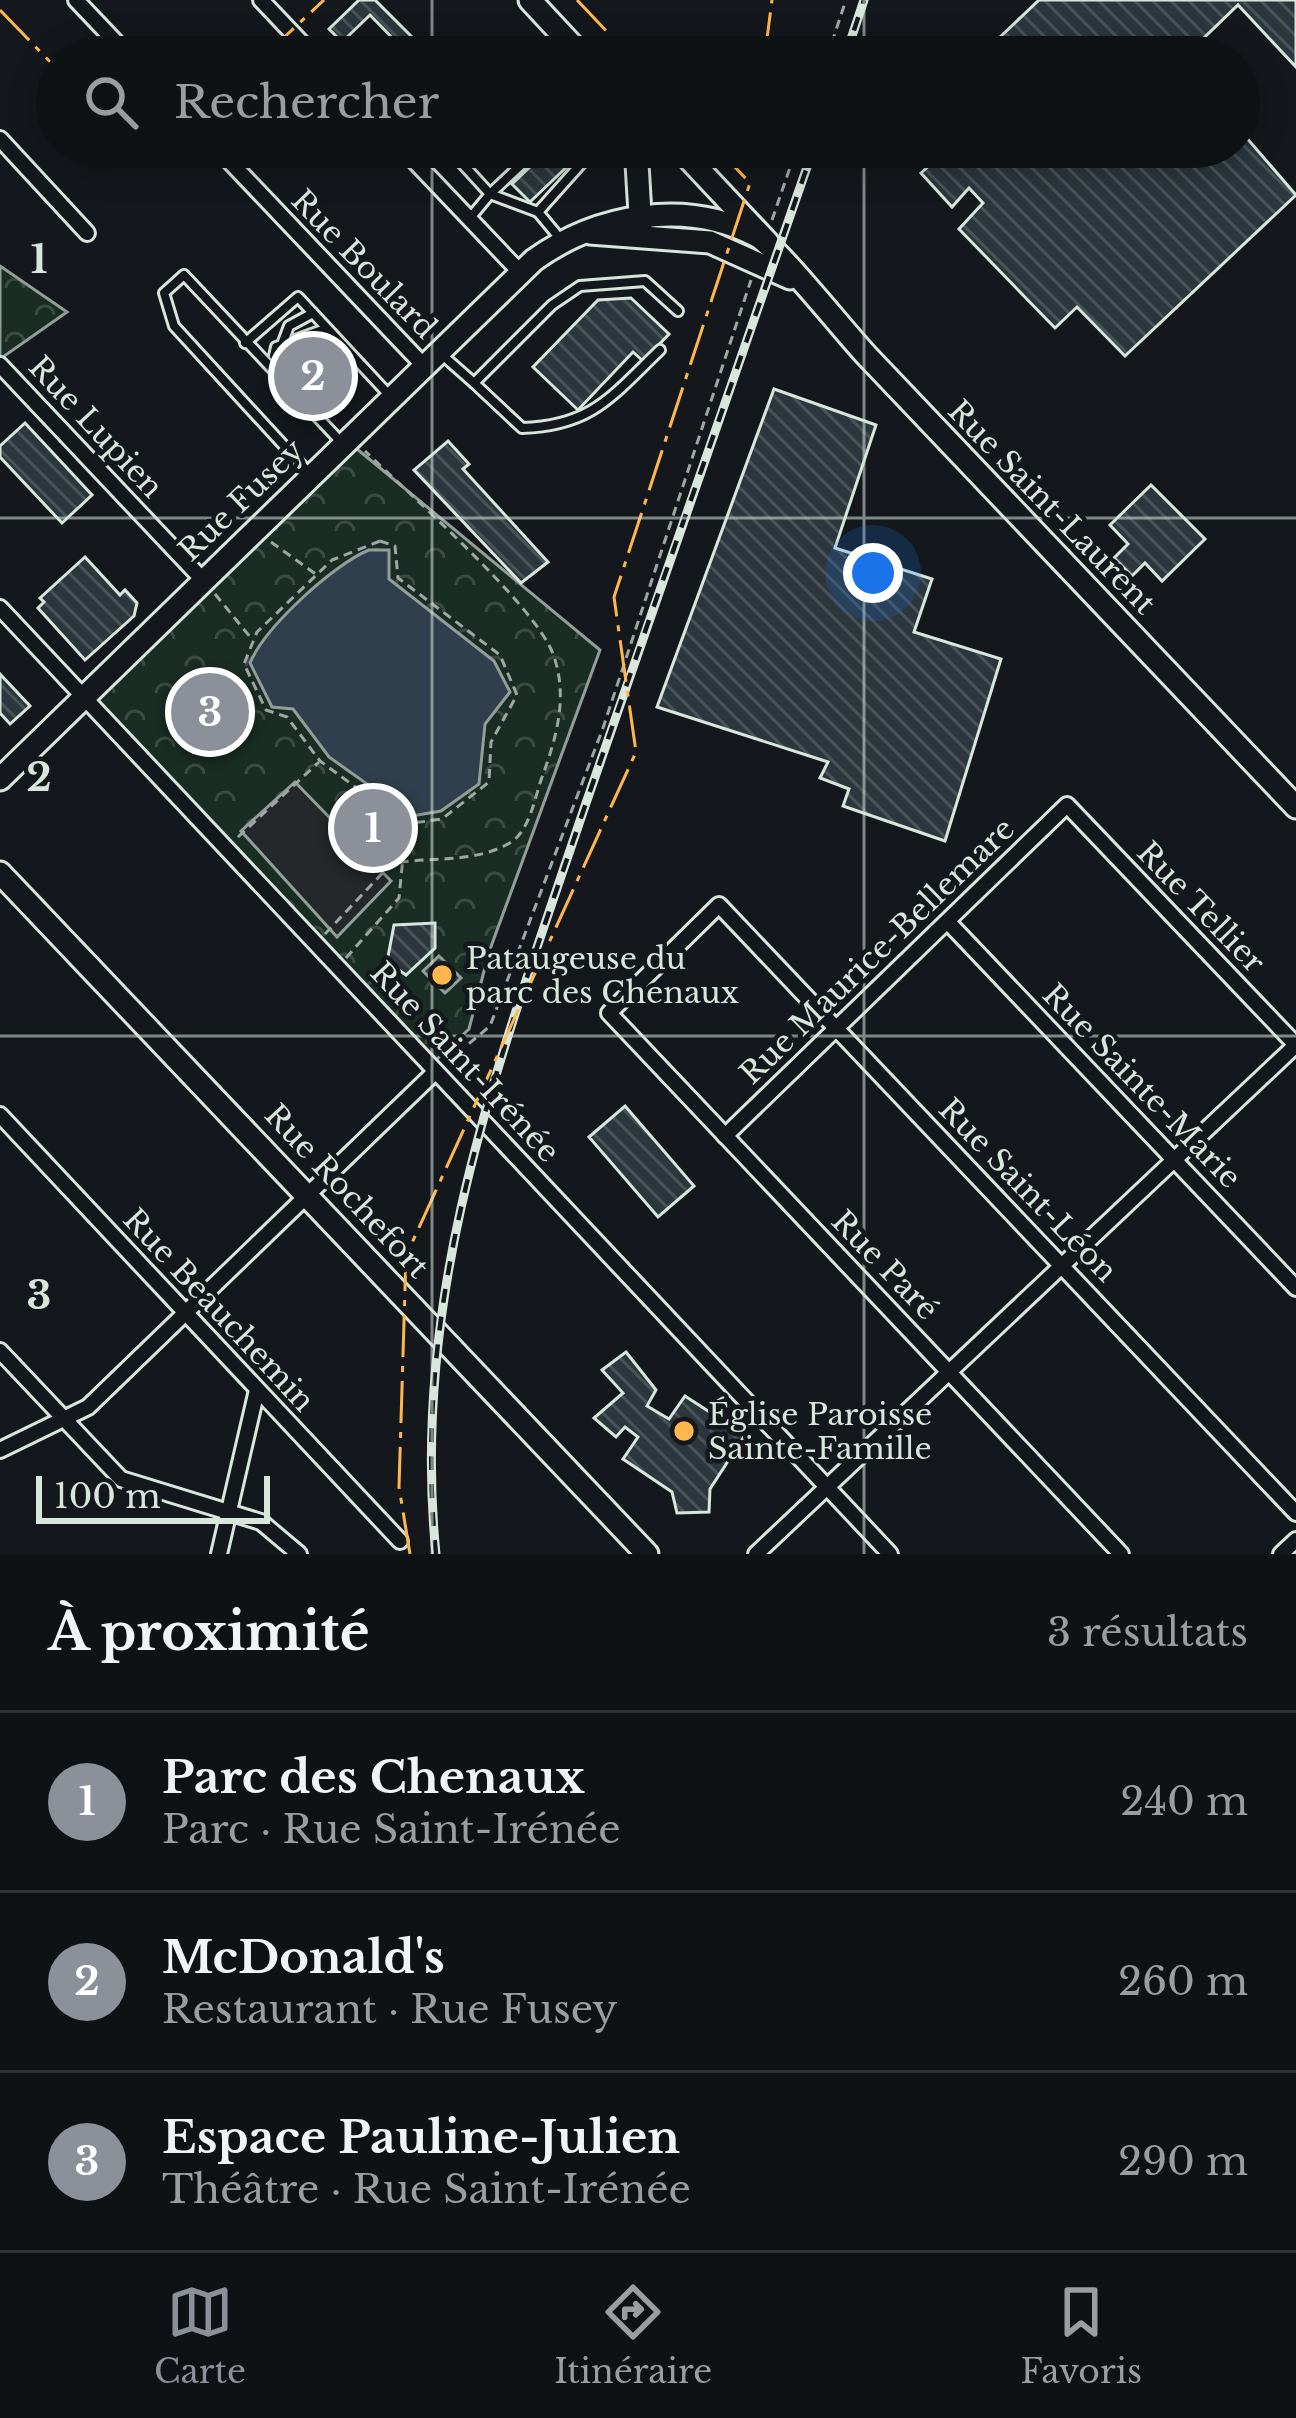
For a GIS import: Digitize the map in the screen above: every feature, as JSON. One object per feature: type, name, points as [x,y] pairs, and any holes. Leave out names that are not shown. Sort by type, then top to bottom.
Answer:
[{"type":"main road","points":[[530,0],[563,36]]},
{"type":"main road","points":[[637,168],[640,225]]},
{"type":"main road","name":"Rue Saint-Laurent","points":[[696,168],[764,248],[1296,807]]},
{"type":"main road","name":"Rue Fusey","points":[[0,779],[520,272],[563,242],[640,225],[710,242],[764,248]]},
{"type":"main road","name":"Rue Rochefort","points":[[0,872],[647,1554]]},
{"type":"street","points":[[76,0],[110,36]]},
{"type":"street","points":[[261,0],[295,36]]},
{"type":"street","points":[[0,139],[87,233]]},
{"type":"street","name":"Rue Boulard","points":[[237,168],[431,359]]},
{"type":"street","points":[[421,168],[520,272]]},
{"type":"street","name":"Rue Lupien","points":[[0,365],[202,579]]},
{"type":"street","name":"Rue Saint-Irénée","points":[[0,608],[890,1554]]},
{"type":"street","name":"Rue Maurice-Bellemare","points":[[725,1136],[1067,806]]},
{"type":"street","name":"Rue Tellier","points":[[1067,806],[1296,1045]]},
{"type":"street","name":"Rue Paré","points":[[719,905],[609,1013],[1120,1554]]},
{"type":"street","name":"Rue Saint-Léon","points":[[719,905],[1296,1513]]},
{"type":"street","name":"Rue Sainte-Marie","points":[[948,922],[1296,1288]]},
{"type":"street","points":[[756,1554],[1296,1045]]},
{"type":"street","points":[[0,1450],[88,1407],[435,1072]]},
{"type":"street","name":"Rue Beauchemin","points":[[0,1115],[400,1540]]},
{"type":"street","points":[[0,1351],[129,1484],[261,1522],[299,1554]]},
{"type":"street","points":[[219,1554],[257,1390]]},
{"type":"street","points":[[1281,1554],[1296,1540]]},
{"type":"lane","points":[[464,168],[490,194],[538,212],[563,242]]},
{"type":"lane","points":[[469,219],[490,194],[524,168]]},
{"type":"lane","points":[[538,212],[573,168]]},
{"type":"lane","points":[[541,192],[548,201]]},
{"type":"lane","points":[[310,474],[174,326],[164,293],[184,275],[313,413],[346,440]]},
{"type":"lane","points":[[474,383],[552,305],[580,286],[645,281],[678,311]]},
{"type":"lane","points":[[245,343],[298,297],[391,397]]},
{"type":"lane","points":[[313,314],[289,326],[274,356],[313,401],[313,413]]},
{"type":"lane","points":[[283,342],[327,328]]},
{"type":"lane","points":[[431,359],[474,383],[522,428],[556,427],[590,416],[660,350]]},
{"type":"path","points":[[834,36],[846,0]]},
{"type":"path","points":[[435,1072],[490,1026],[603,728],[790,168]]},
{"type":"path","points":[[315,944],[391,864],[480,856],[514,842],[527,823],[558,734],[561,688],[552,651],[532,624],[346,440]]},
{"type":"path","points":[[253,530],[318,576]]},
{"type":"path","points":[[380,541],[395,546],[398,578],[500,656],[518,695],[497,722],[489,782],[442,819],[406,824],[320,761],[287,718],[266,710],[249,682],[244,664],[252,639],[318,576],[352,548],[380,541]]},
{"type":"path","points":[[202,579],[252,639]]},
{"type":"path","points":[[226,849],[320,761]]},
{"type":"path","points":[[338,967],[399,898],[406,824]]},
{"type":"green space","points":[[0,266],[67,312],[0,359]]},
{"type":"green space","points":[[351,444],[600,650],[489,952],[469,1029],[434,1062],[93,703]]},
{"type":"shaded area","points":[[295,782],[391,881],[337,937],[241,831]]},
{"type":"water","points":[[369,550],[389,550],[389,579],[494,661],[510,692],[485,724],[479,784],[441,811],[412,816],[329,757],[293,709],[272,707],[250,663],[270,632],[302,598]]},
{"type":"water","name":"Pataugeuse du parc des Chenaux","points":[[439,956],[461,978],[445,993],[423,971]]},
{"type":"building","points":[[359,0],[375,0],[411,36],[390,36],[370,15],[348,36],[336,36],[329,29]]},
{"type":"building","points":[[1039,0],[1296,0],[1296,67],[1238,5],[1206,36],[1001,36]]},
{"type":"building","points":[[1260,153],[1296,195],[1125,356],[1077,307],[1055,328],[959,229],[983,203],[969,188],[952,207],[921,173],[927,168],[1260,168]]},
{"type":"building","points":[[529,168],[566,168],[530,202],[512,184]]},
{"type":"building","points":[[631,298],[669,334],[643,361],[633,352],[578,410],[533,367],[598,300]]},
{"type":"building","points":[[314,347],[352,383],[331,405],[293,368]]},
{"type":"building","points":[[774,389],[876,425],[835,548],[932,579],[914,632],[1001,659],[945,841],[843,806],[849,789],[820,778],[828,762],[657,707]]},
{"type":"building","points":[[25,423],[92,495],[62,523],[0,457],[0,446]]},
{"type":"building","points":[[448,441],[469,464],[463,469],[548,562],[521,583],[414,470]]},
{"type":"building","points":[[1151,485],[1205,539],[1162,581],[1145,563],[1132,576],[1114,558],[1128,544],[1110,525]]},
{"type":"building","points":[[85,557],[120,595],[125,590],[137,603],[134,616],[85,660],[38,608],[44,602],[40,598]]},
{"type":"building","points":[[0,674],[30,706],[10,724],[0,713]]},
{"type":"building","points":[[212,684],[241,715],[211,744],[182,713]]},
{"type":"building","points":[[435,923],[435,948],[406,975],[387,962],[394,925]]},
{"type":"building","points":[[625,1106],[694,1186],[658,1217],[589,1137]]},
{"type":"building","name":"Église Paroisse Sainte-Famille","points":[[626,1352],[656,1390],[647,1406],[669,1419],[685,1396],[745,1435],[710,1489],[709,1512],[677,1513],[672,1492],[623,1459],[638,1437],[625,1427],[616,1437],[594,1418],[623,1393],[602,1370]]},
{"type":"railway","points":[[852,36],[864,0]]},
{"type":"railway","points":[[436,1554],[431,1456],[436,1360],[469,1173],[523,990],[807,168]]},
{"type":"power","points":[[285,36],[324,0]]},
{"type":"power","points":[[577,0],[611,36]]},
{"type":"power","points":[[767,36],[772,0]]},
{"type":"power","points":[[0,10],[36,47]]},
{"type":"power","points":[[410,1554],[399,1487],[406,1256],[636,752],[614,597],[750,183],[736,168]]},
{"type":"place","name":"McDonald's","points":[[313,376]]},
{"type":"place","name":"Espace Pauline-Julien","points":[[210,712]]},
{"type":"place","name":"Parc des Chenaux","points":[[373,828]]},
{"type":"place","name":"Pataugeuse du parc des Chenaux","points":[[442,975]]},
{"type":"place","name":"Église Paroisse Sainte-Famille","points":[[684,1431]]}]
